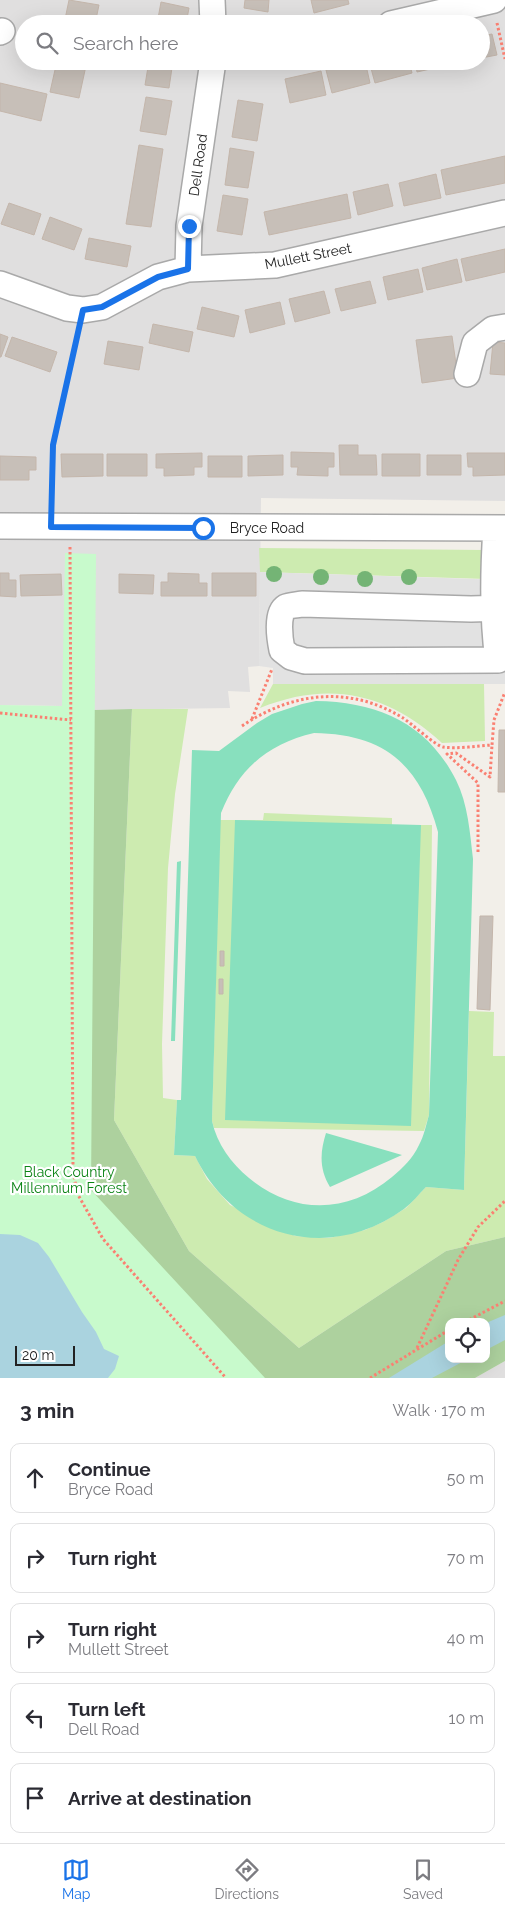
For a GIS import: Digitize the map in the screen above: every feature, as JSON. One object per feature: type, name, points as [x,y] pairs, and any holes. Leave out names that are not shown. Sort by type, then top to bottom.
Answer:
[{"type":"street","points":[[212,0],[213,15]]},
{"type":"street","points":[[429,15],[493,0]]},
{"type":"street","name":"Dell Road","points":[[188,269],[189,226],[212,70]]},
{"type":"street","name":"Mullett Street","points":[[0,284],[67,308],[83,310],[102,307],[158,277],[188,269],[275,265],[505,213]]},
{"type":"street","points":[[467,374],[474,342],[493,329],[505,327]]},
{"type":"street","name":"Bryce Road","points":[[0,526],[500,528]]},
{"type":"street","points":[[499,608],[302,604],[287,606],[282,611],[279,634],[282,650],[292,657],[305,661],[501,660],[499,608],[492,578],[500,528]]},
{"type":"path","points":[[493,0],[505,58]]},
{"type":"path","points":[[83,310],[53,445],[61,527],[71,720],[73,1160],[77,1193],[103,1239],[226,1378]]},
{"type":"path","points":[[251,719],[273,668]]},
{"type":"path","points":[[478,852],[478,783],[447,754],[456,753],[490,777],[494,720],[505,692]]},
{"type":"path","points":[[242,726],[251,719],[285,704],[306,698],[331,697],[354,699],[380,706],[403,718],[441,747],[492,745]]},
{"type":"path","points":[[0,713],[71,720]]},
{"type":"path","points":[[416,1348],[458,1260],[478,1227],[505,1201]]},
{"type":"path","points":[[473,1318],[505,1301]]},
{"type":"path","points":[[370,1378],[416,1348],[445,1332]]},
{"type":"shaded area","points":[[0,0],[505,0],[505,501],[261,498],[259,666],[248,667],[250,692],[228,691],[230,708],[94,710],[62,706],[0,705]]},
{"type":"shaded area","points":[[260,572],[505,580],[505,684],[273,684],[273,668],[259,666]]},
{"type":"shaded area","points":[[505,1361],[505,1378],[475,1378]]},
{"type":"green space","points":[[259,548],[485,550],[487,579],[260,572]]},
{"type":"green space","name":"Black Country Millennium Forest","points":[[65,553],[96,554],[91,1190],[265,1378],[0,1378],[0,705],[62,706]]},
{"type":"green space","points":[[273,684],[484,684],[485,741],[442,743],[422,726],[400,712],[357,696],[334,694],[310,695],[285,699],[260,708]]},
{"type":"green space","points":[[316,701],[339,702],[380,711],[415,730],[431,744],[444,760],[460,789],[468,819],[473,859],[464,1190],[426,1187],[404,1209],[375,1226],[346,1235],[316,1238],[287,1234],[259,1223],[234,1207],[212,1184],[195,1156],[174,1155],[177,1100],[181,1100],[192,750],[219,751],[272,714]],"holes":[[[314,733],[361,739],[380,747],[410,771],[421,788],[438,832],[429,1115],[417,1150],[400,1170],[375,1189],[357,1198],[339,1203],[321,1205],[302,1204],[284,1199],[266,1190],[249,1178],[226,1153],[217,1138],[212,1121],[221,813],[228,797],[246,771],[269,751]]]},
{"type":"green space","name":"Black Country Millennium Forest","points":[[62,706],[94,710],[132,709],[114,1120],[189,1251],[299,1348],[446,1251],[505,1237],[505,1361],[475,1378],[108,1378],[0,844]]},
{"type":"green space","points":[[132,709],[188,709],[175,794],[168,868],[162,1044],[163,1098],[177,1100],[174,1155],[195,1156],[207,1179],[230,1205],[295,1236],[329,1238],[365,1230],[383,1222],[406,1208],[426,1187],[464,1190],[469,1011],[494,1012],[493,1056],[505,1056],[505,1237],[446,1251],[299,1348],[189,1251],[114,1120]]},
{"type":"green space","points":[[264,813],[392,818],[392,825],[432,825],[429,1115],[424,1131],[214,1128],[212,1121],[220,820],[263,820]]},
{"type":"green space","points":[[235,820],[421,825],[411,1126],[225,1120]]},
{"type":"green space","points":[[181,861],[175,1041],[171,1041],[177,862]]},
{"type":"green space","points":[[326,1133],[402,1155],[330,1187],[322,1167]]},
{"type":"water","points":[[0,1234],[20,1235],[38,1243],[49,1257],[96,1332],[104,1349],[119,1356],[115,1369],[108,1378],[0,1378]]},
{"type":"water","points":[[505,1315],[505,1340],[490,1348],[490,1321]]},
{"type":"water","points":[[445,1343],[445,1363],[460,1363],[432,1378],[389,1378]]},
{"type":"building","points":[[69,0],[99,5],[97,15],[66,15]]},
{"type":"building","points":[[245,0],[269,0],[268,12],[244,8]]},
{"type":"building","points":[[311,0],[348,0],[349,4],[314,13]]},
{"type":"building","points":[[161,2],[189,8],[188,15],[159,15]]},
{"type":"building","points":[[490,34],[492,34],[497,55],[490,56]]},
{"type":"building","points":[[55,70],[85,70],[79,98],[50,92]]},
{"type":"building","points":[[148,70],[172,70],[169,88],[145,85]]},
{"type":"building","points":[[326,70],[367,70],[370,83],[332,93]]},
{"type":"building","points":[[371,70],[411,70],[412,73],[375,83]]},
{"type":"building","points":[[321,71],[326,95],[290,103],[285,79]]},
{"type":"building","points":[[0,83],[47,94],[41,121],[0,111]]},
{"type":"building","points":[[146,97],[172,101],[166,135],[140,131]]},
{"type":"building","points":[[238,100],[263,104],[257,141],[232,137]]},
{"type":"building","points":[[139,145],[163,149],[151,227],[126,224]]},
{"type":"building","points":[[230,148],[254,152],[248,188],[225,185]]},
{"type":"building","points":[[505,156],[505,183],[446,195],[441,170]]},
{"type":"building","points":[[436,174],[441,198],[404,206],[399,183]]},
{"type":"building","points":[[388,184],[393,206],[358,215],[353,192]]},
{"type":"building","points":[[347,194],[351,218],[269,235],[264,212]]},
{"type":"building","points":[[223,195],[248,199],[242,235],[217,231]]},
{"type":"building","points":[[9,203],[41,214],[34,235],[1,224]]},
{"type":"building","points":[[50,217],[82,229],[74,250],[42,239]]},
{"type":"building","points":[[89,238],[131,246],[127,267],[85,259]]},
{"type":"building","points":[[505,249],[505,272],[466,281],[461,259]]},
{"type":"building","points":[[457,259],[462,282],[427,290],[422,268]]},
{"type":"building","points":[[418,269],[423,292],[388,300],[383,277]]},
{"type":"building","points":[[370,281],[376,303],[341,311],[335,289]]},
{"type":"building","points":[[324,291],[330,313],[295,322],[289,299]]},
{"type":"building","points":[[280,302],[285,324],[250,333],[245,310]]},
{"type":"building","points":[[202,307],[239,316],[234,337],[197,329]]},
{"type":"building","points":[[153,324],[193,332],[189,352],[149,343]]},
{"type":"building","points":[[0,334],[8,337],[1,357],[0,357]]},
{"type":"building","points":[[452,336],[458,378],[422,383],[416,340]]},
{"type":"building","points":[[12,337],[57,352],[50,372],[5,356]]},
{"type":"building","points":[[108,341],[143,347],[139,370],[104,364]]},
{"type":"building","points":[[493,342],[505,343],[505,375],[490,374]]},
{"type":"building","points":[[339,445],[358,445],[358,455],[376,455],[377,475],[340,475]]},
{"type":"building","points":[[291,452],[334,453],[334,467],[328,467],[328,476],[297,475],[298,467],[291,467]]},
{"type":"building","points":[[202,453],[202,467],[194,467],[194,475],[164,476],[164,468],[156,468],[156,454]]},
{"type":"building","points":[[467,453],[505,453],[505,475],[473,476],[473,467],[468,467]]},
{"type":"building","points":[[61,454],[103,454],[103,476],[62,477]]},
{"type":"building","points":[[107,454],[147,454],[147,476],[107,476]]},
{"type":"building","points":[[382,454],[420,454],[420,476],[382,476]]},
{"type":"building","points":[[283,455],[283,475],[248,476],[248,456]]},
{"type":"building","points":[[427,455],[461,455],[461,475],[427,475]]},
{"type":"building","points":[[0,456],[36,457],[36,470],[29,470],[29,480],[0,480]]},
{"type":"building","points":[[208,456],[242,456],[242,477],[208,477]]},
{"type":"building","points":[[0,573],[9,573],[9,580],[16,580],[16,597],[0,596]]},
{"type":"building","points":[[168,573],[199,574],[199,583],[207,583],[207,596],[161,596],[161,582],[168,582]]},
{"type":"building","points":[[212,573],[256,573],[256,596],[212,596]]},
{"type":"building","points":[[61,574],[62,595],[21,596],[20,575]]},
{"type":"building","points":[[119,574],[154,575],[153,594],[119,593]]},
{"type":"building","points":[[499,730],[505,730],[505,792],[498,792]]},
{"type":"building","points":[[480,916],[493,916],[490,1010],[477,1009]]},
{"type":"building","points":[[220,951],[224,951],[224,966],[220,966]]},
{"type":"building","points":[[219,979],[223,979],[223,994],[219,994]]},
{"type":"route","points":[[189,226],[188,269],[158,277],[102,307],[83,310],[53,445],[51,527],[203,528]]}]
